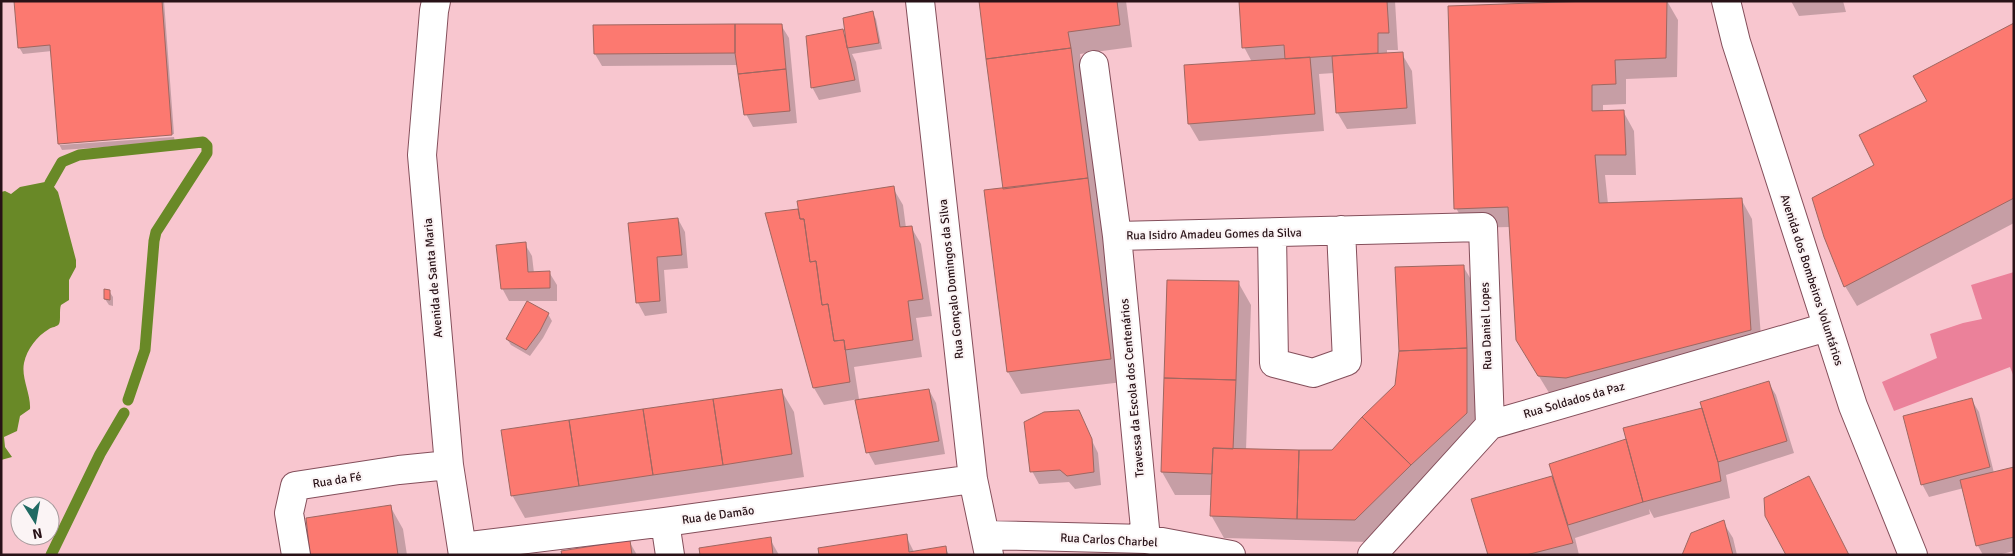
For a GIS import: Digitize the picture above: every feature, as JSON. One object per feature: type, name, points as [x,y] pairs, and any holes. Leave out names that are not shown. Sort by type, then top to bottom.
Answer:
[{"type":"street","name":"Avenida de Santa Maria","points":[[436,1],[422,155],[449,465],[463,551]]},
{"type":"street","name":"Rua Gonçalo Domingos da Silva","points":[[920,1],[973,479],[987,545]]},
{"type":"street","name":"Avenida dos Bombeiros Voluntários","points":[[1726,1],[1736,42],[1852,406],[1913,555]]},
{"type":"street","name":"Rua Isidro Amadeu Gomes da Silva","points":[[1094,65],[1117,236],[1483,228]]},
{"type":"street","name":"Rua Daniel Lopes","points":[[1483,228],[1490,425]]},
{"type":"street","points":[[1272,232],[1274,363],[1313,373],[1347,361],[1340,230]]},
{"type":"street","name":"Travessa da Escola dos Centenários","points":[[1117,236],[1146,539]]},
{"type":"street","name":"Rua Soldados da Paz","points":[[1490,425],[1827,327]]},
{"type":"street","points":[[1372,555],[1490,425]]},
{"type":"street","name":"Rua da Fé","points":[[296,555],[290,513],[294,486],[399,470],[449,465]]},
{"type":"street","name":"Rua de Damão","points":[[463,551],[973,479]]},
{"type":"street","points":[[665,522],[670,555]]},
{"type":"street","name":"Rua Carlos Charbel","points":[[987,545],[1146,539],[1231,555]]},
{"type":"shaded area","points":[[45,182],[51,183],[58,192],[76,260],[76,267],[69,280],[69,300],[61,305],[59,324],[50,328],[37,339],[25,358],[23,369],[30,409],[20,416],[17,431],[4,437],[5,447],[12,457],[1,460],[1,192],[5,191],[11,194],[20,187]]},
{"type":"shaded area","points":[[2014,272],[2014,377],[2010,367],[1894,411],[1882,382],[1937,358],[1930,334],[1982,319],[1971,285]]},
{"type":"building","points":[[14,1],[162,1],[172,135],[58,144],[50,45],[18,48]]},
{"type":"building","points":[[979,1],[1117,1],[1120,25],[1068,32],[1071,48],[986,59]]},
{"type":"building","points":[[1239,1],[1387,1],[1389,33],[1378,33],[1378,53],[1285,59],[1284,45],[1242,48]]},
{"type":"building","points":[[1590,1],[1667,1],[1666,58],[1615,60],[1616,84],[1592,85],[1592,111],[1624,110],[1626,155],[1595,155],[1599,203],[1742,198],[1751,330],[1566,378],[1538,376],[1516,340],[1508,207],[1454,209],[1448,6]]},
{"type":"building","points":[[873,11],[879,43],[847,48],[843,18]]},
{"type":"building","points":[[2014,23],[2014,198],[1844,287],[1824,237],[1812,198],[1874,165],[1859,135],[1927,101],[1913,76]]},
{"type":"building","points":[[735,24],[782,24],[786,69],[738,74],[735,53]]},
{"type":"building","points":[[735,24],[735,53],[594,54],[593,25]]},
{"type":"building","points":[[843,29],[855,80],[811,88],[806,36]]},
{"type":"building","points":[[1071,48],[1088,178],[1003,189],[986,59]]},
{"type":"building","points":[[1403,52],[1407,108],[1336,113],[1332,56]]},
{"type":"building","points":[[1310,57],[1315,114],[1188,124],[1184,65]]},
{"type":"building","points":[[786,69],[790,111],[744,115],[738,74]]},
{"type":"building","points":[[1088,178],[1111,359],[1007,372],[984,190]]},
{"type":"building","points":[[894,186],[900,227],[912,226],[923,299],[908,301],[913,340],[845,350],[844,340],[834,341],[828,304],[822,305],[816,261],[810,262],[804,219],[800,219],[797,201]]},
{"type":"building","points":[[798,209],[800,219],[804,219],[810,262],[816,261],[822,305],[828,304],[834,341],[844,340],[850,382],[813,388],[765,213]]},
{"type":"building","points":[[678,218],[682,255],[657,257],[660,301],[636,303],[628,223]]},
{"type":"building","points":[[526,242],[528,272],[550,271],[550,288],[501,289],[496,245]]},
{"type":"building","points":[[1464,265],[1467,348],[1399,351],[1395,267]]},
{"type":"building","points":[[1167,280],[1239,281],[1236,380],[1164,378]]},
{"type":"building","points":[[104,289],[110,290],[110,300],[104,299]]},
{"type":"building","points":[[527,301],[549,313],[540,331],[526,350],[506,339]]},
{"type":"building","points":[[1467,348],[1467,413],[1411,465],[1362,417],[1395,385],[1399,351]]},
{"type":"building","points":[[1164,378],[1236,380],[1233,449],[1213,448],[1212,474],[1161,472]]},
{"type":"building","points":[[1769,381],[1787,441],[1718,462],[1700,402]]},
{"type":"building","points":[[782,389],[792,454],[723,465],[713,399]]},
{"type":"building","points":[[929,389],[939,441],[866,453],[855,400]]},
{"type":"building","points":[[1972,398],[1990,467],[1921,485],[1903,416]]},
{"type":"building","points":[[713,399],[723,465],[653,475],[643,409]]},
{"type":"building","points":[[1702,408],[1718,462],[1721,481],[1643,502],[1623,428]]},
{"type":"building","points":[[643,409],[653,475],[579,486],[569,420]]},
{"type":"building","points":[[1079,410],[1092,439],[1094,472],[1067,476],[1060,470],[1030,472],[1024,422],[1044,412]]},
{"type":"building","points":[[1362,417],[1411,465],[1355,520],[1297,519],[1299,450],[1332,450]]},
{"type":"building","points":[[569,420],[579,486],[511,496],[501,430]]},
{"type":"building","points":[[1626,439],[1643,502],[1568,525],[1549,464]]},
{"type":"building","points":[[1213,448],[1299,450],[1297,519],[1210,516]]},
{"type":"building","points":[[2014,467],[2014,537],[1976,546],[1960,480]]},
{"type":"building","points":[[1552,476],[1573,543],[1526,555],[1488,555],[1471,499]]},
{"type":"building","points":[[1809,476],[1849,555],[1786,555],[1765,516],[1764,498]]},
{"type":"building","points":[[391,505],[398,555],[310,555],[306,518]]},
{"type":"building","points":[[1724,520],[1733,555],[1682,555],[1691,533]]},
{"type":"building","points":[[907,534],[909,552],[946,546],[947,555],[819,555],[818,548]]},
{"type":"building","points":[[771,537],[773,555],[700,555],[699,548]]},
{"type":"building","points":[[630,540],[632,555],[562,555],[561,551]]},
{"type":"waterway","points":[[50,183],[62,162],[79,155],[203,142],[207,146],[207,153],[156,232],[145,350],[128,400]]},
{"type":"waterway","points":[[51,555],[100,454],[124,413]]}]
